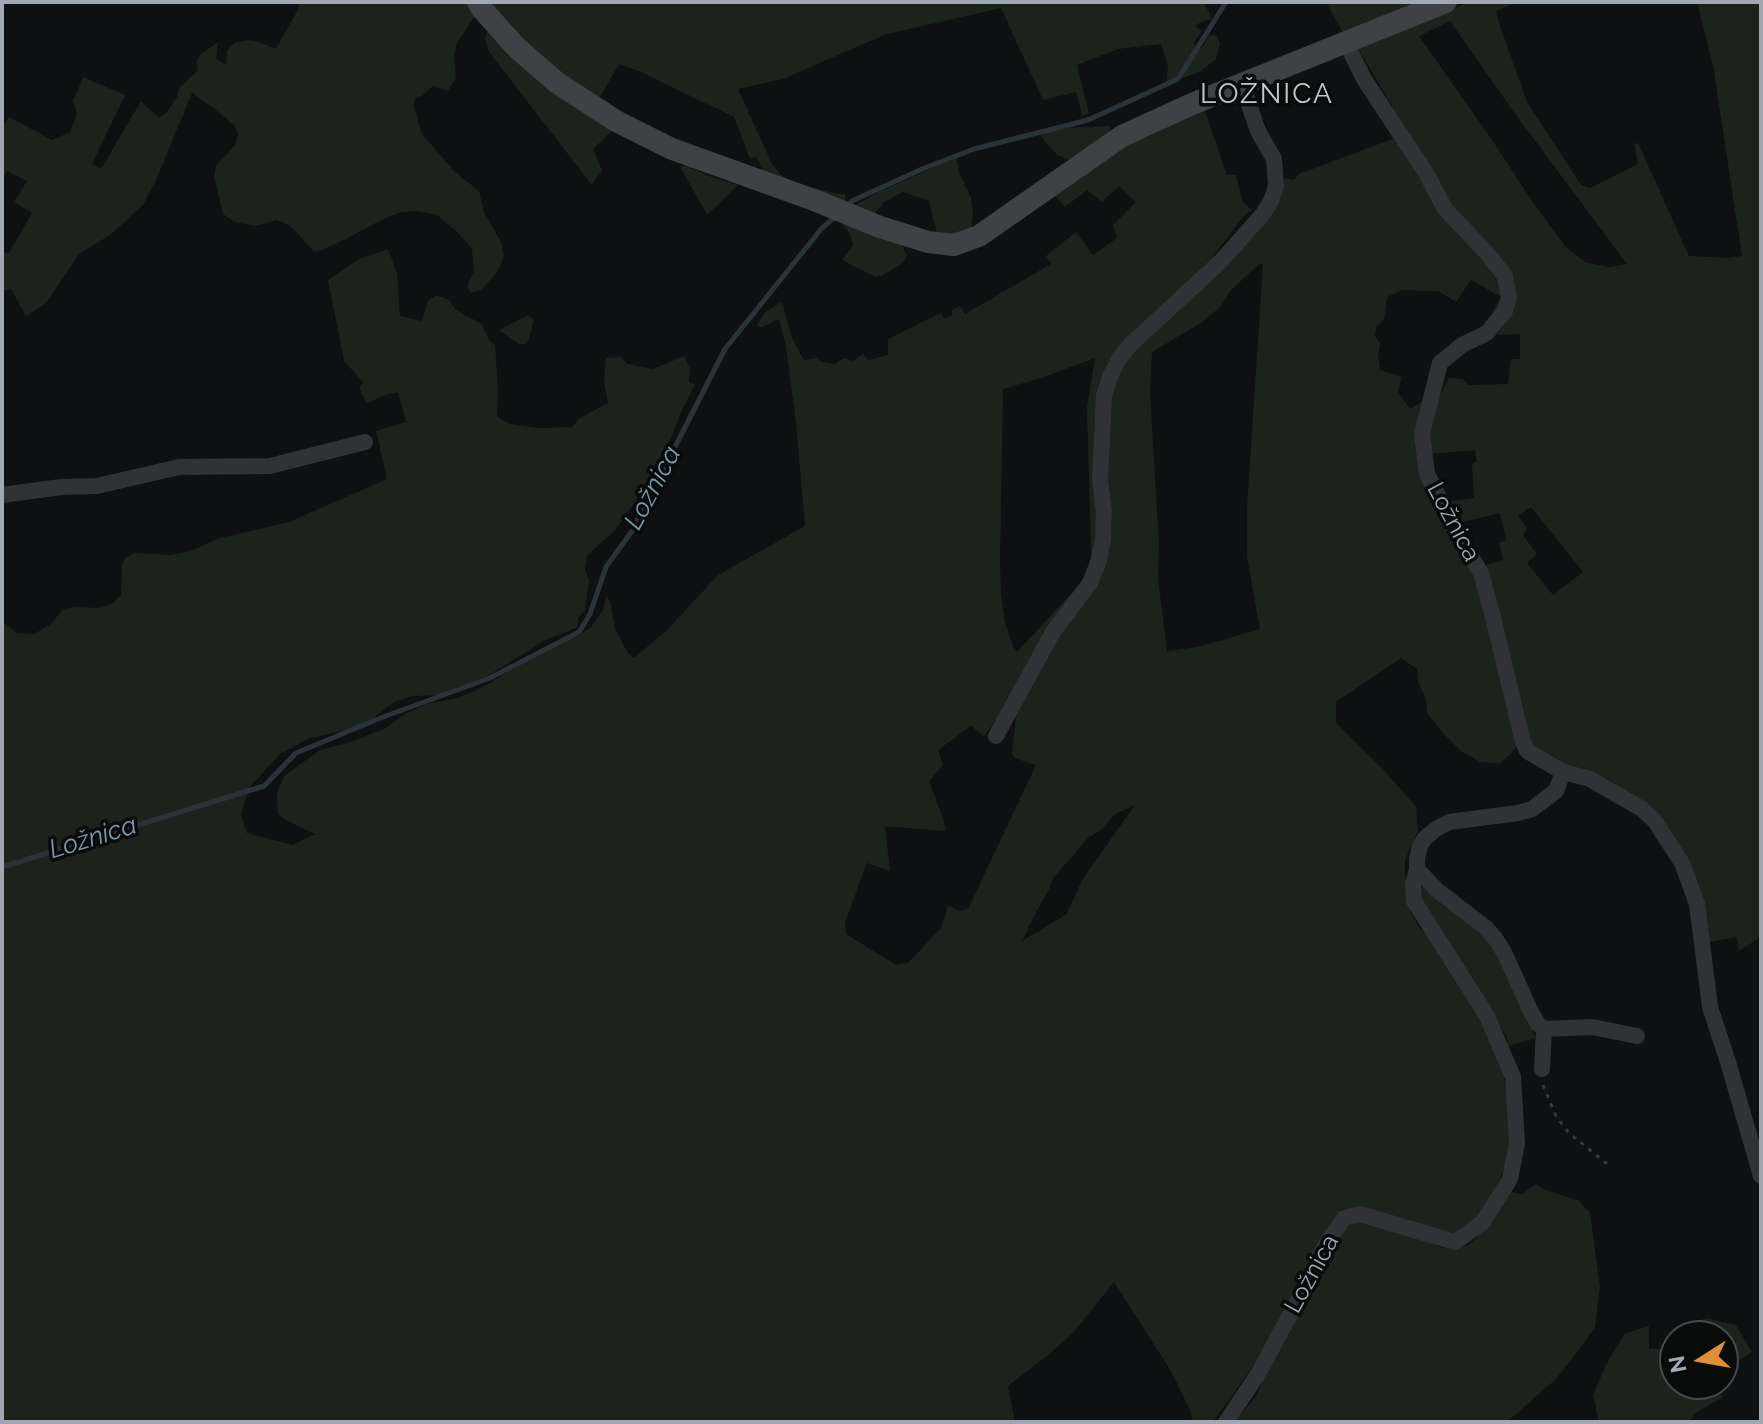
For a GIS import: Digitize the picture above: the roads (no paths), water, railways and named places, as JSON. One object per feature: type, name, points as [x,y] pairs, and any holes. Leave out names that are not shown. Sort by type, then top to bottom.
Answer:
[{"type":"street","points":[[478,2],[526,56],[556,82],[616,121],[672,149],[880,227],[928,242],[954,245],[979,236],[1122,136],[1446,2]]},
{"type":"street","name":"Ložnica","points":[[1346,43],[1364,79],[1426,173],[1445,209],[1505,276],[1509,298],[1505,311],[1487,333],[1462,345],[1440,363],[1422,434],[1427,474],[1481,573],[1527,751],[1563,772],[1590,779],[1642,809],[1654,820],[1682,863],[1697,904],[1710,1007],[1761,1176]]},
{"type":"street","points":[[996,736],[1053,632],[1090,583],[1099,560],[1104,512],[1100,478],[1104,395],[1120,357],[1221,261],[1271,201],[1276,186],[1274,159],[1258,131],[1242,84]]},
{"type":"street","points":[[2,495],[97,486],[179,467],[270,466],[365,442]]},
{"type":"street","name":"Ložnica","points":[[1226,1422],[1258,1374],[1324,1247],[1344,1218],[1360,1214],[1455,1242],[1482,1223],[1510,1179],[1517,1143],[1513,1077],[1487,1016],[1414,901],[1413,884],[1420,846],[1436,829],[1449,822],[1532,809],[1556,791],[1563,772]]},
{"type":"street","points":[[1417,869],[1437,890],[1495,938],[1531,1012],[1544,1029],[1592,1027],[1637,1036]]},
{"type":"street","points":[[1542,1069],[1544,1029]]},
{"type":"waterway","name":"Ložnica","points":[[847,206],[922,169],[974,149],[1088,120],[1178,79],[1226,2]]},
{"type":"waterway","name":"Ložnica","points":[[2,867],[264,786],[296,753],[490,678],[579,632],[590,614],[606,567],[632,531],[725,349],[822,228],[837,215]]},
{"type":"district","name":"LOŽNICA","points":[[1267,95]]}]
